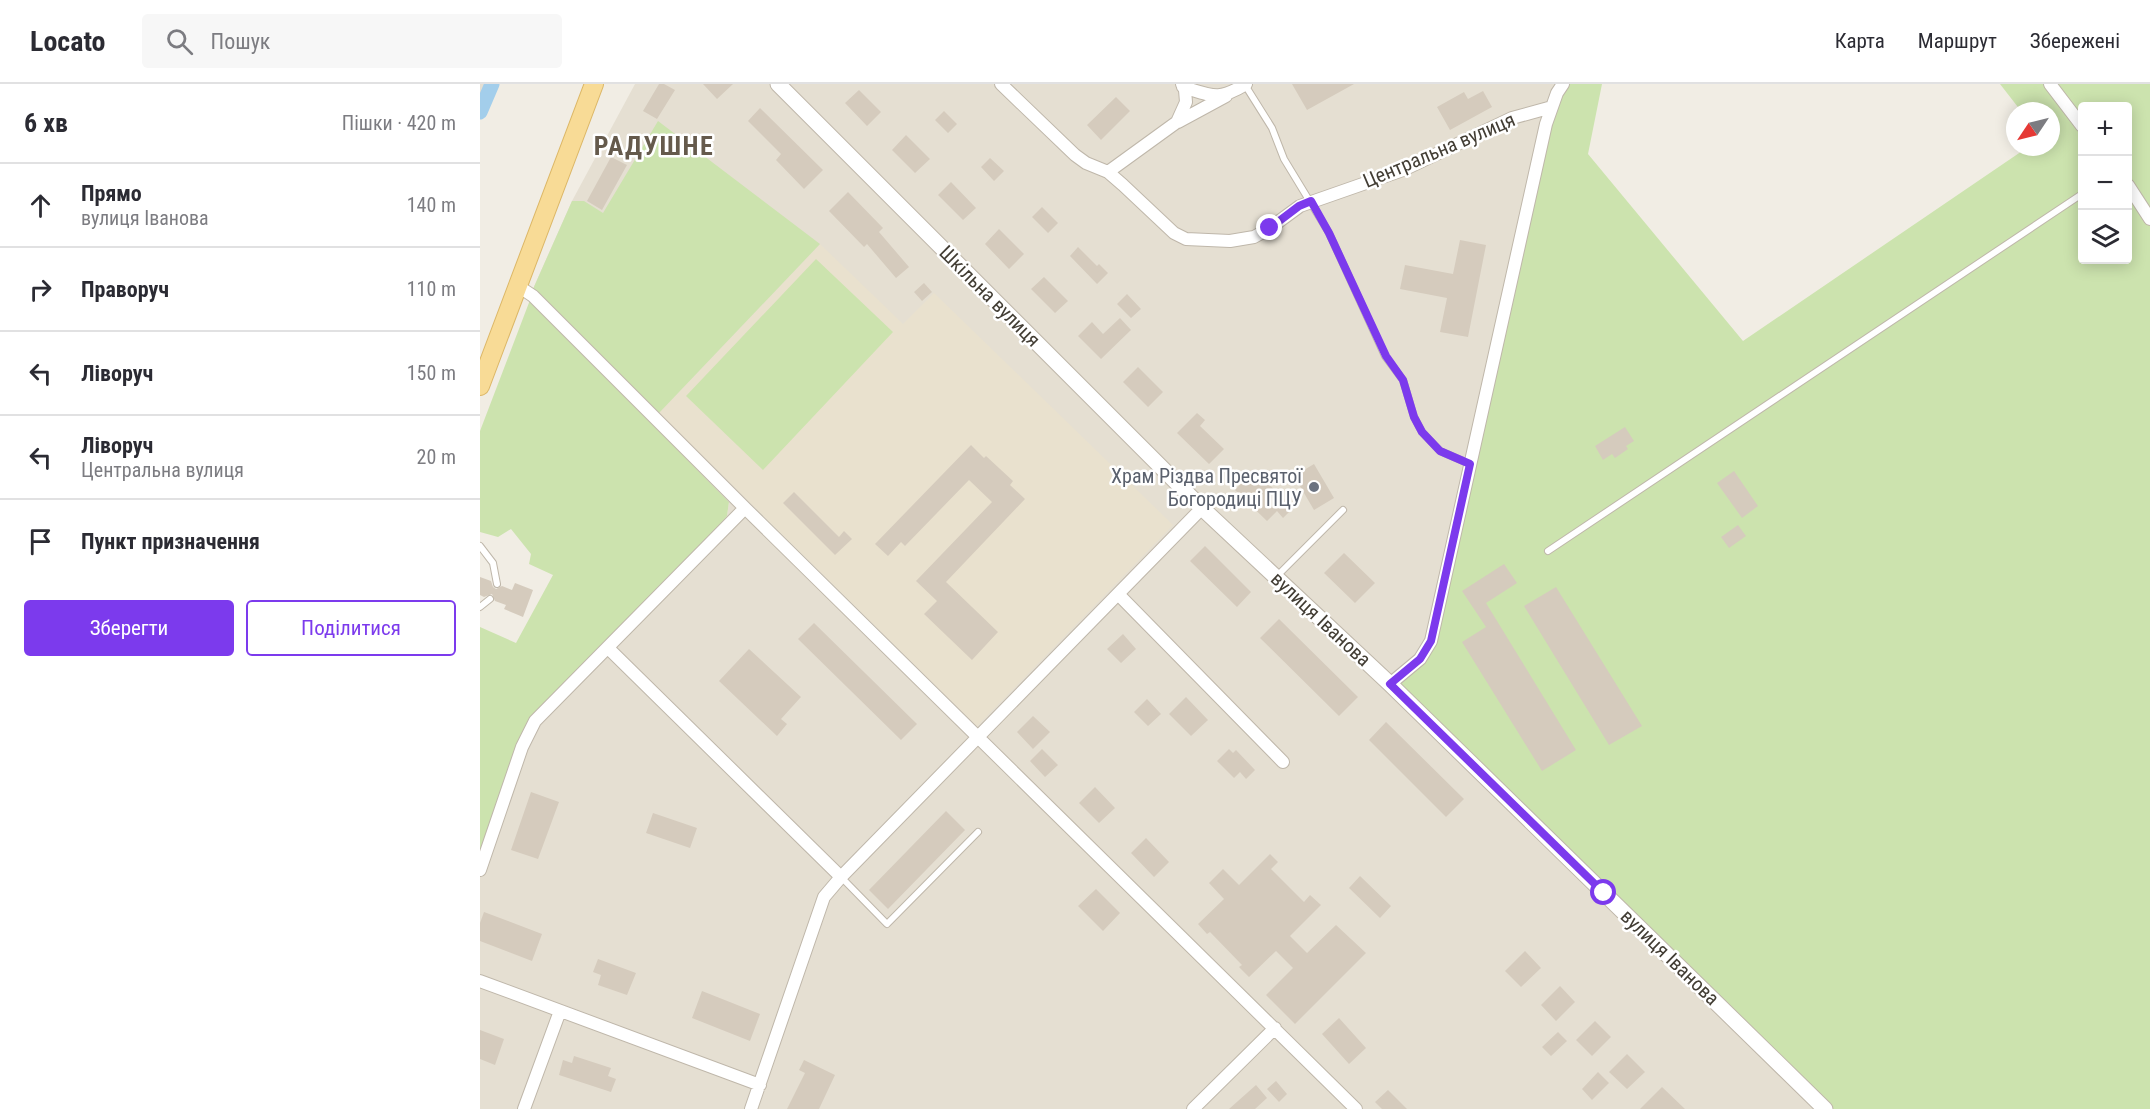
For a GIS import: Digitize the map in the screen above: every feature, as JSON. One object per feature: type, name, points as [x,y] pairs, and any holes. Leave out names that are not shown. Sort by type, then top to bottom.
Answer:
[{"type":"main road","points":[[480,386],[594,84]]},
{"type":"street","name":"Шкільна вулиця","points":[[778,84],[1202,508]]},
{"type":"street","name":"Центральна вулиця","points":[[1001,84],[1075,155],[1086,163],[1108,172],[1146,204],[1174,234],[1186,238],[1230,241],[1254,237],[1299,206],[1311,201],[1403,170],[1512,118],[1552,107]]},
{"type":"street","points":[[1108,172],[1177,122],[1246,84]]},
{"type":"street","points":[[1390,684],[1420,659],[1431,641],[1552,107],[1563,84]]},
{"type":"street","points":[[2050,84],[2078,121]]},
{"type":"street","points":[[1177,122],[1186,102],[1183,85]]},
{"type":"street","points":[[1183,85],[1212,96],[1229,94]]},
{"type":"street","points":[[2132,192],[2150,219]]},
{"type":"street","points":[[518,286],[532,296],[1356,1109]]},
{"type":"street","points":[[480,870],[522,747],[535,721],[745,508]]},
{"type":"street","points":[[751,1109],[824,897],[1202,508]]},
{"type":"street","name":"вулиця Іванова","points":[[1202,508],[1390,684],[1825,1109]]},
{"type":"street","points":[[1118,594],[1283,762]]},
{"type":"street","points":[[608,648],[841,877]]},
{"type":"street","points":[[480,981],[760,1085]]},
{"type":"street","points":[[524,1109],[560,1011]]},
{"type":"street","points":[[1193,1109],[1275,1028]]},
{"type":"lane","points":[[1246,84],[1272,128],[1284,159],[1329,233],[1386,356],[1403,380],[1414,417],[1422,432],[1440,451],[1470,464]]},
{"type":"lane","points":[[1548,551],[2078,197]]},
{"type":"lane","points":[[1276,577],[1343,510]]},
{"type":"lane","points":[[480,546],[493,563],[497,584]]},
{"type":"lane","points":[[480,607],[490,599]]},
{"type":"lane","points":[[841,877],[887,924],[978,832]]},
{"type":"shaded area","points":[[480,84],[492,84],[480,112]]},
{"type":"shaded area","points":[[635,84],[1563,84],[1825,1109],[480,1109],[480,854],[518,745],[727,516],[729,502],[632,402],[533,289],[572,201]]},
{"type":"shaded area","points":[[820,244],[903,324],[934,293],[1173,525],[977,726],[659,413]]},
{"type":"green space","points":[[1563,84],[1602,84],[1588,154],[1743,341],[2015,156],[2060,156],[2060,102],[2014,102],[2000,84],[2150,84],[2150,1109],[1825,1109],[1390,684],[1425,653],[1546,124]]},
{"type":"green space","points":[[658,121],[820,244],[659,413],[533,289],[572,201],[584,201],[603,213]]},
{"type":"green space","points":[[816,259],[893,332],[763,470],[686,396]]},
{"type":"green space","points":[[530,300],[729,502],[727,516],[717,528],[547,702],[480,854],[480,627],[516,643],[553,575],[529,564],[531,554],[511,529],[498,537],[480,532],[480,431]]},
{"type":"building","points":[[659,84],[675,90],[657,119],[643,111]]},
{"type":"building","points":[[703,84],[733,84],[717,99]]},
{"type":"building","points":[[1292,84],[1354,84],[1307,110]]},
{"type":"building","points":[[859,90],[881,112],[867,126],[845,103]]},
{"type":"building","points":[[1483,91],[1492,107],[1450,130],[1437,107],[1464,92],[1468,99]]},
{"type":"building","points":[[1116,97],[1130,111],[1101,140],[1087,125]]},
{"type":"building","points":[[760,108],[823,170],[804,189],[776,160],[781,154],[748,121]]},
{"type":"building","points":[[944,111],[957,124],[948,133],[935,120]]},
{"type":"building","points":[[906,135],[930,159],[915,173],[892,150]]},
{"type":"building","points":[[611,157],[627,165],[602,210],[587,201]]},
{"type":"building","points":[[990,158],[1004,171],[994,181],[981,167]]},
{"type":"building","points":[[951,182],[976,208],[963,220],[938,195]]},
{"type":"building","points":[[848,192],[883,228],[879,232],[909,267],[896,278],[867,244],[864,247],[829,211]]},
{"type":"building","points":[[1042,207],[1058,223],[1048,233],[1032,217]]},
{"type":"building","points":[[999,229],[1024,254],[1009,269],[985,244]]},
{"type":"building","points":[[1460,240],[1486,245],[1468,337],[1440,332],[1447,298],[1400,289],[1405,265],[1453,274]]},
{"type":"building","points":[[1078,247],[1097,266],[1099,264],[1108,273],[1097,284],[1070,256]]},
{"type":"building","points":[[1044,277],[1068,301],[1055,313],[1031,289]]},
{"type":"building","points":[[924,283],[932,292],[922,301],[914,292]]},
{"type":"building","points":[[1127,294],[1141,309],[1131,318],[1117,304]]},
{"type":"building","points":[[1120,318],[1131,330],[1101,359],[1078,336],[1092,322],[1103,334]]},
{"type":"building","points":[[1138,367],[1163,392],[1148,407],[1123,382]]},
{"type":"building","points":[[1197,413],[1205,420],[1200,426],[1224,449],[1209,464],[1177,433]]},
{"type":"building","points":[[1625,427],[1634,441],[1626,446],[1628,449],[1615,458],[1612,454],[1603,460],[1595,446]]},
{"type":"building","points":[[971,445],[1013,481],[1010,485],[1025,499],[946,582],[998,632],[972,660],[924,614],[937,601],[916,581],[992,502],[969,480],[905,546],[901,542],[888,556],[875,544]]},
{"type":"building","name":"Храм Різдва Пресвятої Богородиці ПЦУ","points":[[1314,464],[1334,498],[1314,510],[1294,476]]},
{"type":"building","points":[[1254,470],[1293,508],[1283,518],[1277,511],[1267,521],[1235,490]]},
{"type":"building","points":[[1734,471],[1758,506],[1742,518],[1717,483]]},
{"type":"building","points":[[794,492],[839,537],[844,531],[852,539],[835,555],[783,503]]},
{"type":"building","points":[[1738,525],[1746,536],[1729,548],[1721,537]]},
{"type":"building","points":[[1205,546],[1251,592],[1237,607],[1190,561]]},
{"type":"building","points":[[1344,553],[1375,583],[1355,603],[1324,573]]},
{"type":"building","points":[[1504,564],[1517,583],[1486,603],[1576,750],[1542,771],[1462,642],[1486,627],[1462,591]]},
{"type":"building","points":[[480,577],[491,581],[496,589],[502,586],[512,590],[515,583],[533,590],[523,617],[504,609],[506,605],[495,601],[492,594],[484,597],[480,595]]},
{"type":"building","points":[[1556,587],[1642,726],[1609,745],[1524,606]]},
{"type":"building","points":[[1279,619],[1358,697],[1339,716],[1260,638]]},
{"type":"building","points":[[814,623],[917,724],[901,740],[798,639]]},
{"type":"building","points":[[1123,634],[1136,649],[1121,663],[1107,649]]},
{"type":"building","points":[[749,649],[801,697],[781,719],[787,724],[777,736],[719,681]]},
{"type":"building","points":[[1186,697],[1208,720],[1191,736],[1169,714]]},
{"type":"building","points":[[1147,699],[1161,714],[1148,726],[1134,712]]},
{"type":"building","points":[[1033,716],[1050,732],[1033,749],[1017,732]]},
{"type":"building","points":[[1386,722],[1464,799],[1446,817],[1369,740]]},
{"type":"building","points":[[1042,749],[1058,765],[1045,777],[1030,761]]},
{"type":"building","points":[[1229,749],[1233,753],[1236,750],[1255,770],[1246,779],[1240,772],[1234,778],[1217,761]]},
{"type":"building","points":[[1095,787],[1115,808],[1099,823],[1079,803]]},
{"type":"building","points":[[531,792],[559,802],[538,859],[511,850]]},
{"type":"building","points":[[946,811],[965,830],[888,909],[869,890]]},
{"type":"building","points":[[653,813],[697,828],[690,848],[646,833]]},
{"type":"building","points":[[1146,838],[1169,862],[1154,877],[1131,853]]},
{"type":"building","points":[[1270,854],[1278,862],[1271,869],[1304,902],[1310,895],[1321,905],[1290,936],[1307,953],[1336,925],[1366,953],[1295,1024],[1266,995],[1293,968],[1276,951],[1249,977],[1239,967],[1242,965],[1210,932],[1207,934],[1198,924],[1224,899],[1209,883],[1223,869],[1239,885]]},
{"type":"building","points":[[1360,876],[1391,906],[1380,918],[1349,888]]},
{"type":"building","points":[[1096,889],[1120,913],[1103,931],[1078,906]]},
{"type":"building","points":[[484,912],[542,934],[532,961],[480,941],[480,923]]},
{"type":"building","points":[[1525,951],[1541,968],[1521,987],[1505,971]]},
{"type":"building","points":[[598,959],[636,973],[627,995],[598,985],[601,975],[593,972]]},
{"type":"building","points":[[1560,986],[1575,1002],[1556,1021],[1541,1005]]},
{"type":"building","points":[[702,991],[760,1014],[750,1041],[692,1018]]},
{"type":"building","points":[[1339,1018],[1366,1048],[1349,1064],[1322,1034]]},
{"type":"building","points":[[1595,1021],[1611,1037],[1592,1056],[1576,1040]]},
{"type":"building","points":[[480,1030],[504,1039],[495,1065],[480,1059]]},
{"type":"building","points":[[1558,1032],[1567,1041],[1551,1056],[1542,1047]]},
{"type":"building","points":[[1627,1054],[1645,1072],[1627,1089],[1609,1072]]},
{"type":"building","points":[[574,1056],[611,1068],[608,1076],[616,1079],[611,1092],[559,1075],[563,1060],[572,1063]]},
{"type":"building","points":[[804,1060],[835,1075],[819,1109],[787,1109],[805,1073],[799,1070]]},
{"type":"building","points":[[1598,1072],[1609,1083],[1592,1100],[1582,1089]]},
{"type":"building","points":[[1276,1081],[1287,1094],[1279,1102],[1267,1089]]},
{"type":"building","points":[[1256,1085],[1267,1098],[1255,1109],[1229,1109]]},
{"type":"building","points":[[1662,1087],[1685,1109],[1640,1109]]},
{"type":"building","points":[[1388,1090],[1407,1109],[1382,1109],[1375,1102]]},
{"type":"waterway","points":[[480,112],[492,84]]},
{"type":"place","name":"Храм Різдва Пресвятої Богородиці ПЦУ","points":[[1314,487]]},
{"type":"district","name":"РАДУШНЕ","points":[[654,146]]},
{"type":"route","points":[[1270,228],[1299,206],[1311,201],[1329,233],[1386,356],[1403,380],[1414,417],[1422,432],[1440,451],[1470,464],[1431,641],[1420,659],[1390,684],[1604,893]]}]
